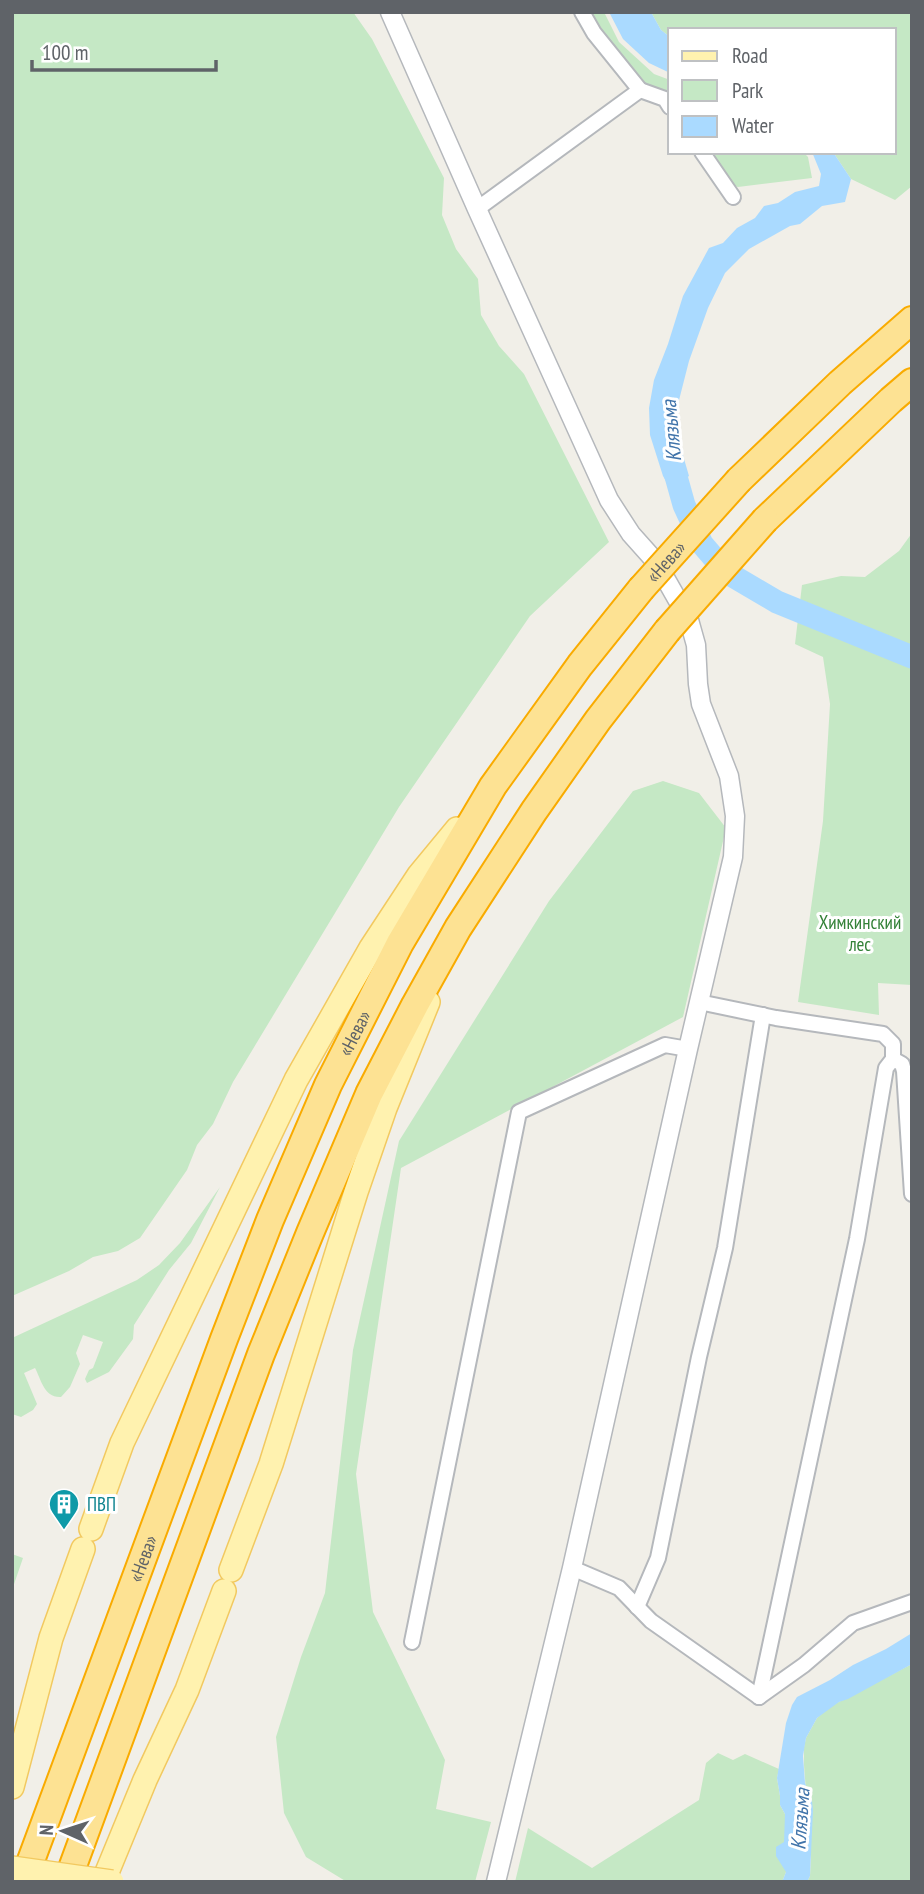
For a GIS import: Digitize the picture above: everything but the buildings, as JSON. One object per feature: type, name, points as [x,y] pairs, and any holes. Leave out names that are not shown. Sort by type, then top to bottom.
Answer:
[{"type":"highway","name":"«Нева»","points":[[23,1882],[270,1220],[328,1085],[400,943],[493,786],[580,665],[640,589],[739,480],[840,383],[912,320]]},
{"type":"highway","points":[[67,1882],[261,1354],[310,1233],[369,1094],[458,928],[590,731],[667,631],[765,520],[912,382]]},
{"type":"main road","points":[[12,1787],[51,1638],[122,1443],[296,1080],[371,948],[419,875],[493,786]]},
{"type":"main road","points":[[103,1882],[145,1780],[187,1690],[228,1581],[271,1464],[385,1108],[458,928]]},
{"type":"main road","points":[[12,1868],[112,1882]]},
{"type":"street","points":[[390,12],[610,500],[631,534],[656,562],[689,620],[696,645],[701,704],[729,776],[735,816],[733,857],[572,1568],[496,1882]]},
{"type":"street","points":[[582,12],[594,33],[640,90],[665,99],[668,104]]},
{"type":"street","points":[[477,209],[640,90]]},
{"type":"street","points":[[703,154],[733,197]]},
{"type":"street","points":[[699,1002],[883,1034],[893,1044],[893,1059],[886,1068],[857,1239],[759,1697]]},
{"type":"street","points":[[637,1607],[658,1558],[699,1357],[725,1248],[764,1015]]},
{"type":"street","points":[[412,1642],[519,1112],[665,1045],[688,1049]]},
{"type":"street","points":[[893,1059],[902,1064],[904,1071],[912,1194]]},
{"type":"street","points":[[572,1568],[619,1588],[651,1621],[759,1697]]},
{"type":"street","points":[[759,1697],[804,1665],[853,1623],[912,1602]]},
{"type":"green space","points":[[12,12],[353,12],[372,39],[444,178],[442,215],[456,249],[478,279],[481,315],[499,346],[524,374],[609,542],[530,616],[399,807],[233,1082],[213,1124],[197,1145],[187,1170],[140,1238],[118,1251],[93,1257],[69,1271],[12,1296]]},
{"type":"green space","points":[[585,12],[604,12],[619,42],[654,74],[668,79],[668,101],[643,87]]},
{"type":"green space","points":[[651,12],[912,12],[912,186],[895,200],[851,179],[834,154],[896,154],[896,28],[668,28],[668,35],[661,30]]},
{"type":"green space","points":[[708,154],[805,154],[808,157],[812,178],[738,187],[728,184]]},
{"type":"green space","name":"Химкинский лес","points":[[912,533],[912,985],[878,983],[879,1015],[798,1002],[823,821],[830,704],[823,657],[795,644],[802,585],[841,576],[865,577],[899,551]]},
{"type":"green space","points":[[663,781],[699,793],[726,828],[683,1017],[401,1168],[356,1474],[373,1612],[445,1760],[436,1809],[491,1822],[475,1882],[347,1882],[306,1857],[284,1813],[276,1737],[301,1657],[325,1593],[353,1350],[399,1141],[549,901],[633,791]]},
{"type":"green space","points":[[220,1187],[191,1243],[169,1270],[134,1325],[133,1339],[109,1372],[87,1383],[85,1379],[93,1368],[103,1342],[83,1335],[76,1353],[80,1364],[70,1387],[61,1397],[55,1396],[44,1387],[35,1368],[24,1373],[37,1404],[33,1410],[21,1417],[12,1414],[12,1338],[137,1280],[159,1265],[180,1243]]},
{"type":"green space","points":[[12,1554],[23,1558],[12,1590],[14,1567]]},
{"type":"green space","points":[[912,1664],[912,1882],[807,1882],[811,1858],[804,1765],[806,1738],[817,1718],[831,1706]]},
{"type":"green space","points":[[718,1753],[733,1760],[745,1754],[779,1769],[777,1778],[780,1805],[785,1814],[786,1872],[782,1882],[515,1882],[528,1828],[592,1868],[699,1800],[706,1763]]},
{"type":"water","points":[[609,12],[651,12],[661,30],[668,35],[668,72],[649,63],[623,39]]},
{"type":"water","points":[[813,154],[834,154],[851,179],[845,202],[822,206],[800,224],[790,226],[749,249],[725,273],[708,308],[689,361],[677,408],[680,445],[689,476],[671,490],[663,476],[650,435],[649,408],[654,380],[683,296],[709,248],[723,243],[737,228],[755,218],[764,206],[778,203],[795,192],[819,186],[821,174]]},
{"type":"water","points":[[912,1633],[912,1664],[839,1702],[817,1718],[806,1738],[803,1756],[805,1783],[813,1810],[810,1876],[807,1882],[782,1882],[786,1872],[776,1856],[776,1847],[784,1842],[785,1814],[780,1805],[777,1778],[786,1723],[792,1705],[797,1697]]},
{"type":"waterway","name":"Клязьма","points":[[670,455],[684,505],[702,544],[726,572],[777,602],[912,657]]},
{"type":"place","name":"ПВП","points":[[64,1531]]}]
